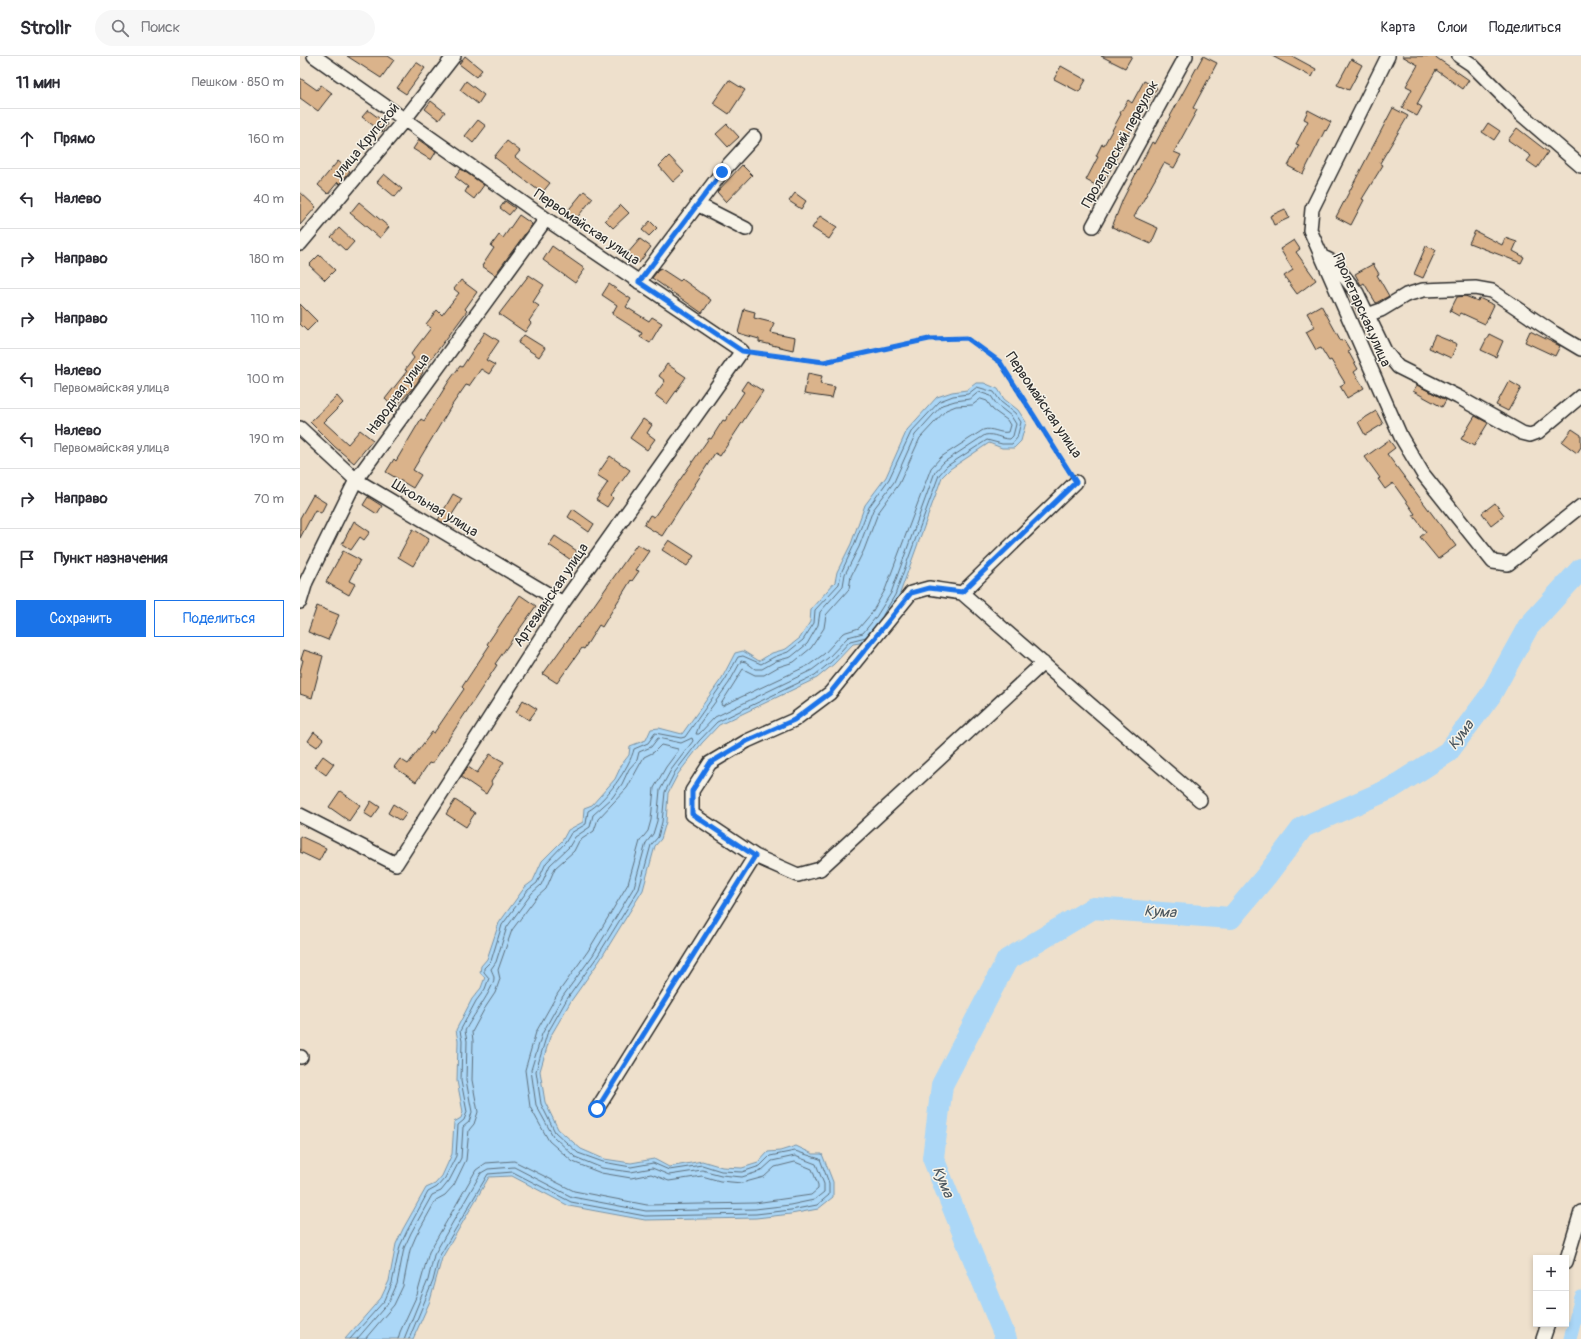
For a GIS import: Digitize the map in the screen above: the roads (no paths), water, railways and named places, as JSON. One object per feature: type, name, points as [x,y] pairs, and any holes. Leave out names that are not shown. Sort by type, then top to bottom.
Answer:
[{"type":"street","name":"Первомайская улица","points":[[314,56],[546,219],[742,351]]},
{"type":"street","name":"улица Крупской","points":[[300,244],[405,119],[454,56]]},
{"type":"street","name":"Пролетарский переулок","points":[[1093,226],[1186,56]]},
{"type":"street","name":"Пролетарская улица","points":[[1388,56],[1312,209],[1310,230],[1321,256],[1401,437],[1424,474],[1493,562],[1508,564],[1581,506]]},
{"type":"street","points":[[1459,56],[1471,64],[1522,115],[1581,166]]},
{"type":"street","points":[[639,282],[722,172],[754,137]]},
{"type":"street","points":[[697,204],[746,229]]},
{"type":"street","name":"Народная улица","points":[[300,602],[306,582],[356,480],[546,219]]},
{"type":"street","points":[[1321,256],[1332,262],[1357,293],[1384,351],[1398,367],[1458,397],[1522,433],[1530,435],[1538,432],[1581,396]]},
{"type":"street","points":[[1367,315],[1381,310],[1406,295],[1423,290],[1475,288],[1492,291],[1554,333],[1581,348]]},
{"type":"street","name":"Артезианская улица","points":[[300,815],[396,864],[563,603],[742,351]]},
{"type":"street","name":"Школьная улица","points":[[300,428],[356,480],[563,603]]},
{"type":"street","points":[[962,592],[1076,482]]},
{"type":"street","points":[[1043,664],[820,869],[798,875],[755,856],[692,814],[692,791],[710,763],[747,741],[794,720],[830,693],[911,593],[929,588],[962,592],[1200,800]]},
{"type":"street","points":[[597,1109],[755,856]]},
{"type":"street","points":[[1568,1255],[1581,1212]]},
{"type":"street","points":[[1543,1339],[1547,1327]]},
{"type":"water","points":[[976,383],[984,383],[998,389],[1004,399],[1018,410],[1026,422],[1021,441],[1014,448],[1002,448],[989,443],[950,469],[942,477],[899,596],[884,623],[867,642],[853,644],[834,664],[817,678],[719,725],[702,743],[678,774],[668,793],[666,822],[661,839],[655,846],[643,890],[600,960],[571,1001],[550,1037],[540,1071],[545,1102],[558,1129],[581,1149],[604,1159],[631,1163],[654,1159],[669,1167],[702,1161],[722,1167],[742,1168],[758,1163],[768,1152],[780,1151],[796,1146],[813,1154],[822,1154],[833,1182],[833,1197],[818,1209],[791,1214],[756,1218],[645,1220],[569,1206],[512,1176],[489,1177],[442,1258],[430,1301],[413,1339],[345,1339],[381,1298],[389,1281],[396,1244],[403,1229],[426,1188],[435,1184],[442,1176],[452,1154],[454,1122],[461,1118],[463,1112],[457,1081],[458,1041],[456,1030],[472,999],[481,988],[485,977],[480,973],[481,966],[487,959],[499,923],[525,887],[533,881],[542,861],[562,841],[568,830],[583,822],[584,808],[592,805],[615,779],[622,764],[629,755],[630,746],[646,740],[651,729],[659,728],[682,734],[722,678],[735,653],[743,651],[759,661],[772,653],[786,649],[800,638],[810,622],[811,609],[835,582],[837,572],[851,544],[865,505],[886,477],[907,430],[937,397],[952,392],[967,390]]},
{"type":"waterway","name":"Кума","points":[[1006,1339],[933,1158],[942,1085],[1007,960],[1093,908],[1231,918],[1267,875],[1303,827],[1390,789],[1448,752],[1490,696],[1528,627],[1581,569]]},
{"type":"waterway","points":[[1570,1339],[1581,1297]]}]
